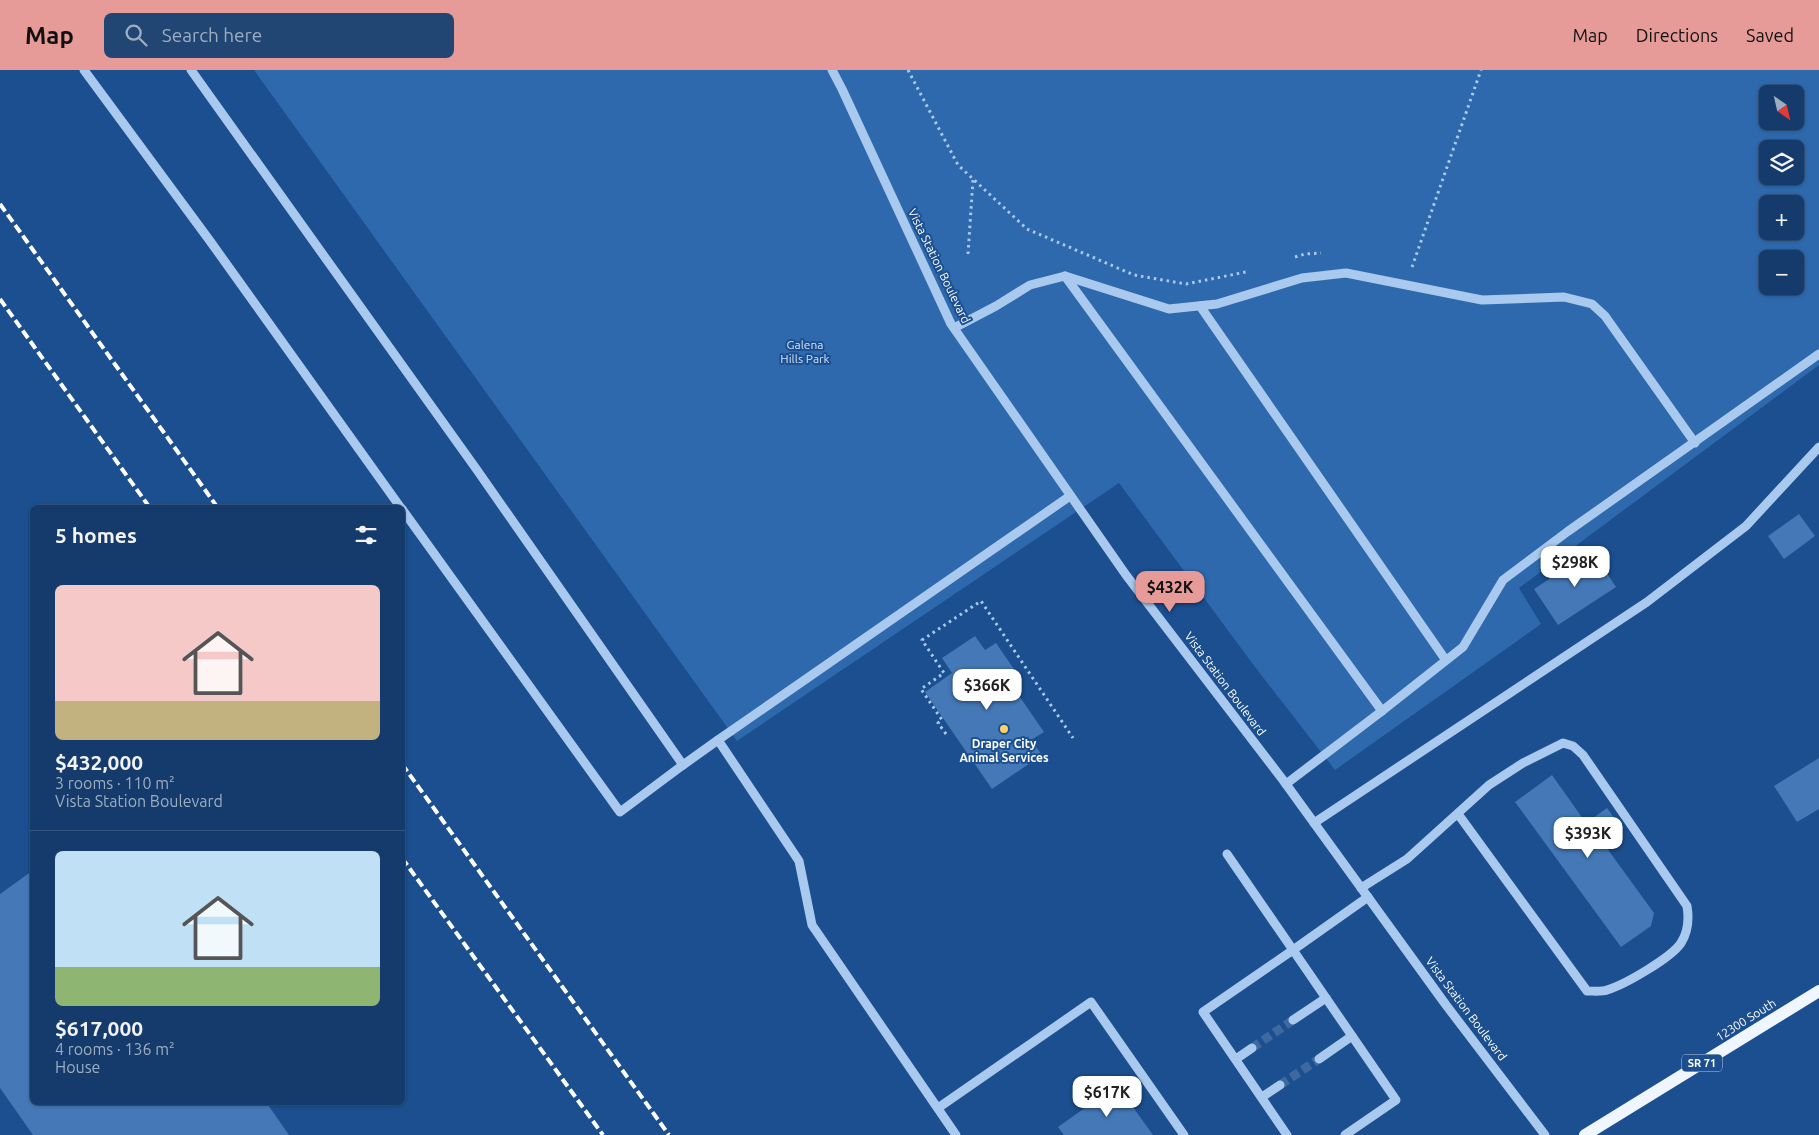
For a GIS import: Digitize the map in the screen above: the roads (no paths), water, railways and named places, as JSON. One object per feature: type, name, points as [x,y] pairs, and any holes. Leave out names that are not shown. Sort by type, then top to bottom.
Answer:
[{"type":"main road","name":"12300 South","points":[[1585,1135],[1819,991]]},
{"type":"street","points":[[84,70],[400,505]]},
{"type":"street","points":[[191,70],[477,470],[683,765]]},
{"type":"street","name":"Vista Station Boulevard","points":[[832,70],[954,328],[1126,574],[1286,784],[1446,1005],[1544,1135]]},
{"type":"street","points":[[954,328],[996,306],[1030,285],[1065,276],[1169,309],[1217,304],[1302,278],[1346,274],[1482,300],[1564,298],[1592,304],[1605,316],[1695,443]]},
{"type":"street","points":[[1065,276],[1382,711]]},
{"type":"street","points":[[1200,306],[1446,659]]},
{"type":"street","points":[[1286,784],[1463,647],[1503,580],[1567,532],[1819,354]]},
{"type":"street","points":[[1314,823],[1647,602],[1746,526],[1819,447]]},
{"type":"street","points":[[405,512],[620,812],[718,740],[1070,496]]},
{"type":"street","points":[[718,740],[798,861],[812,925],[956,1135]]},
{"type":"street","points":[[1361,888],[1407,859],[1488,785],[1522,762],[1563,743],[1573,746],[1584,755],[1687,906],[1689,920],[1681,943],[1663,959],[1619,985],[1604,991],[1588,990],[1458,814]]},
{"type":"street","points":[[1227,854],[1396,1100],[1345,1135]]},
{"type":"street","points":[[1288,1135],[1203,1012],[1368,897]]},
{"type":"street","points":[[1293,1020],[1326,998]]},
{"type":"street","points":[[938,1108],[1091,1002],[1184,1135]]},
{"type":"street","points":[[1319,1059],[1352,1036]]},
{"type":"street","points":[[1236,1059],[1252,1048]]},
{"type":"street","points":[[1262,1097],[1280,1085]]},
{"type":"tunnel","points":[[1252,1048],[1293,1020]]},
{"type":"tunnel","points":[[1280,1085],[1319,1059]]},
{"type":"railway","points":[[0,204],[216,505]]},
{"type":"railway","points":[[0,299],[148,505]]},
{"type":"railway","points":[[405,768],[669,1135]]},
{"type":"railway","points":[[405,862],[603,1135]]},
{"type":"place","name":"Draper City Animal Services","points":[[1004,729]]},
{"type":"park label","name":"Galena Hills Park","points":[[805,352]]}]
